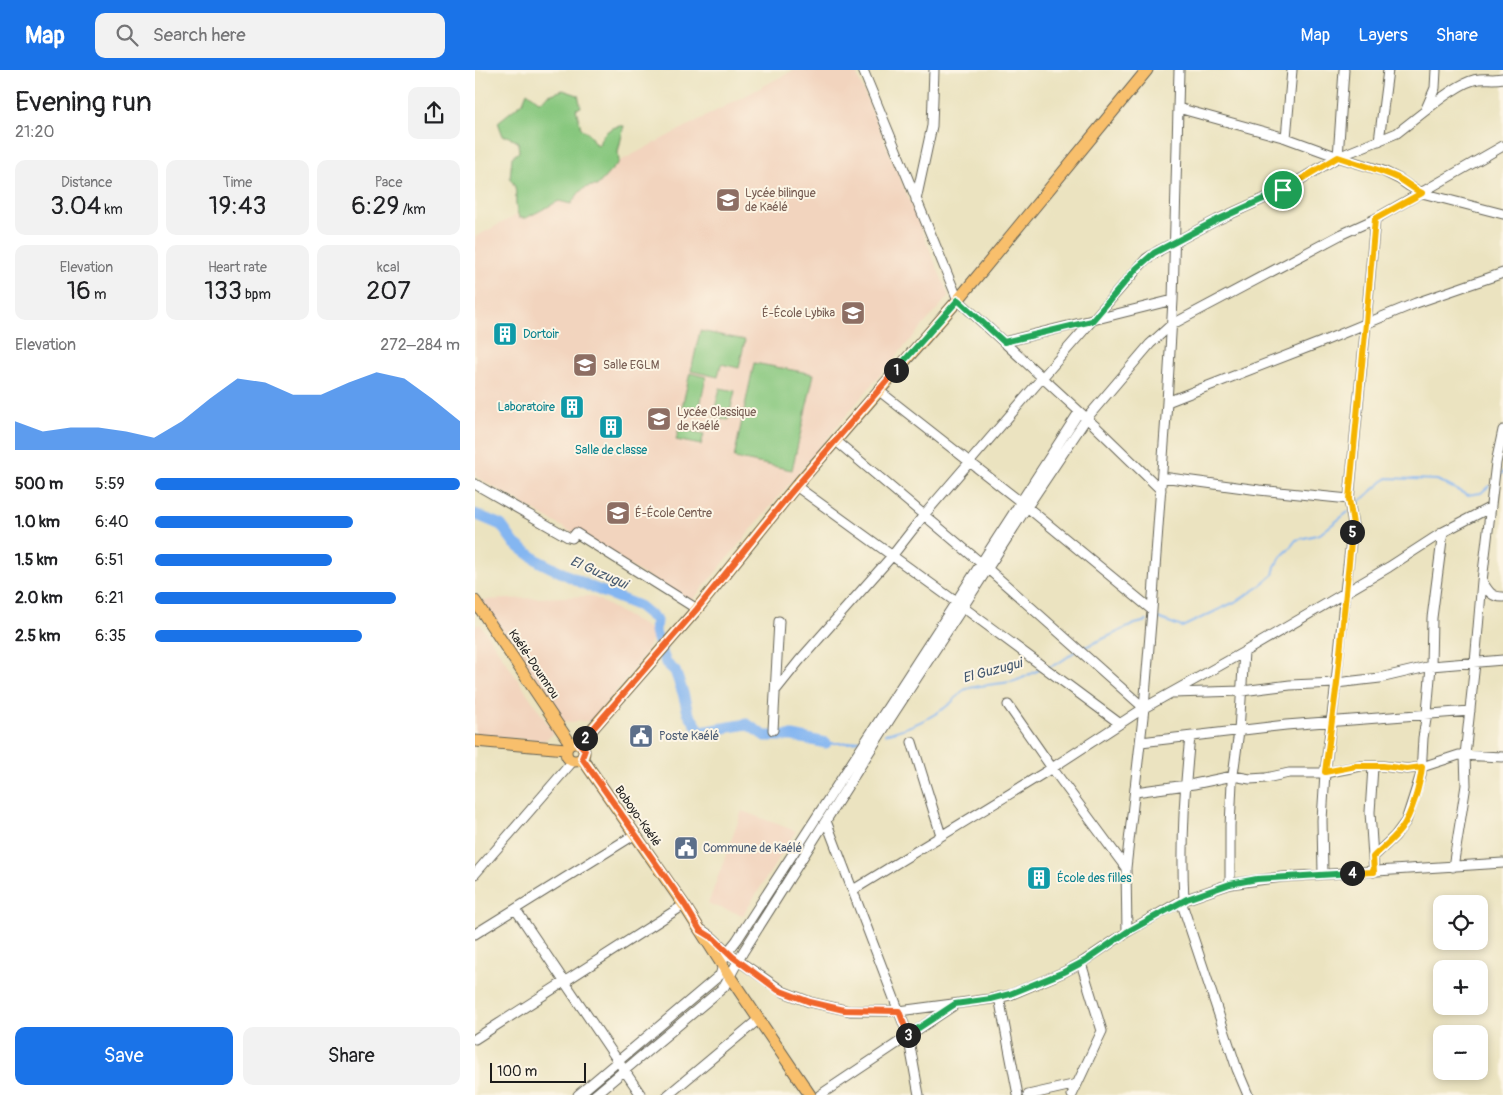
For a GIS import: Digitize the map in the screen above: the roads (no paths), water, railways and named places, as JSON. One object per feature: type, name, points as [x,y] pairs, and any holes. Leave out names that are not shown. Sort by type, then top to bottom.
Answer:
[{"type":"main road","points":[[572,745],[661,651],[697,609],[796,486],[958,300],[1147,70]]},
{"type":"main road","name":"Kaélé-Doumrou","points":[[475,601],[572,745],[567,756],[577,760]]},
{"type":"main road","points":[[475,741],[572,745],[585,750],[577,760]]},
{"type":"main road","name":"Boboyo-Kaélé","points":[[577,760],[685,905],[730,977]]},
{"type":"main road","points":[[730,977],[810,1095]]},
{"type":"street","points":[[863,70],[958,300],[1094,425],[1161,490]]},
{"type":"street","points":[[916,200],[932,126],[934,70]]},
{"type":"street","points":[[1127,932],[1126,868],[1144,708],[1167,402],[1173,300],[1179,70]]},
{"type":"street","points":[[1286,138],[1292,70]]},
{"type":"street","points":[[1338,157],[1344,70]]},
{"type":"street","points":[[1379,141],[1388,70]]},
{"type":"street","points":[[1425,111],[1435,88],[1436,70]]},
{"type":"street","points":[[775,691],[799,661],[892,556],[969,462],[1146,259],[1217,220],[1283,190],[1338,157],[1397,134],[1447,94],[1473,80],[1503,78]]},
{"type":"street","points":[[1178,108],[1286,138],[1383,171],[1422,193],[1503,214]]},
{"type":"street","points":[[1023,504],[1086,419],[1149,344],[1171,324],[1375,219],[1503,146]]},
{"type":"street","points":[[1323,874],[1322,820],[1325,772],[1337,683],[1353,526],[1349,499],[1375,219]]},
{"type":"street","points":[[1167,402],[1416,303],[1503,273]]},
{"type":"street","points":[[1004,342],[1173,300]]},
{"type":"street","points":[[879,390],[1023,504],[1152,610]]},
{"type":"street","points":[[595,1095],[724,986],[1079,412]]},
{"type":"street","points":[[1453,867],[1465,795],[1465,755],[1482,581],[1503,430]]},
{"type":"street","points":[[835,440],[984,566],[1144,708]]},
{"type":"street","points":[[1162,477],[1259,490],[1349,499]]},
{"type":"street","points":[[475,484],[568,537],[571,538],[576,533],[697,609]]},
{"type":"street","points":[[796,486],[960,604],[1119,723]]},
{"type":"street","points":[[853,890],[941,834],[1052,768],[1119,723],[1389,567],[1443,532],[1491,507]]},
{"type":"street","points":[[1373,857],[1395,836],[1406,821],[1422,767],[1423,738],[1431,666],[1432,618],[1443,532]]},
{"type":"street","points":[[1482,581],[1491,594],[1503,597]]},
{"type":"street","points":[[578,1095],[720,976],[727,952],[737,940],[960,604]]},
{"type":"street","points":[[773,730],[779,621]]},
{"type":"street","points":[[1230,884],[1230,826],[1233,776],[1239,730],[1244,652]]},
{"type":"street","points":[[1170,693],[1242,691],[1290,684],[1337,683],[1380,678],[1431,666],[1503,660]]},
{"type":"street","points":[[1008,705],[1126,868]]},
{"type":"street","points":[[1141,742],[1239,730],[1470,710]]},
{"type":"street","points":[[1190,737],[1185,785],[1182,862],[1183,901],[1247,1095]]},
{"type":"street","points":[[912,742],[941,834]]},
{"type":"street","points":[[1135,792],[1233,776],[1256,779],[1289,773],[1325,772],[1356,766],[1383,766],[1407,769],[1422,767],[1454,756],[1503,756]]},
{"type":"street","points":[[475,874],[577,760]]},
{"type":"street","points":[[1373,767],[1370,812],[1374,872]]},
{"type":"street","points":[[826,821],[908,1035],[919,1095]]},
{"type":"street","points":[[475,934],[634,835]]},
{"type":"street","points":[[713,938],[738,961],[778,990],[804,1000],[850,1010],[899,1011],[999,997],[1019,991],[1081,963],[1127,932],[1183,901],[1230,884],[1323,874],[1503,863]]},
{"type":"street","points":[[475,1039],[685,905]]},
{"type":"street","points":[[515,910],[641,1095]]},
{"type":"street","points":[[700,930],[723,942],[737,940]]},
{"type":"street","points":[[1072,1095],[1102,1031],[1081,963]]},
{"type":"street","points":[[999,997],[1018,1095]]},
{"type":"street","points":[[820,1095],[955,1004]]},
{"type":"street","points":[[668,1095],[759,1019]]},
{"type":"street","points":[[1028,1095],[1077,1084]]},
{"type":"waterway","name":"El Guzugui","points":[[1498,477],[1503,472]]},
{"type":"waterway","name":"El Guzugui","points":[[1353,507],[1387,478],[1437,480],[1467,495],[1481,493],[1489,486]]},
{"type":"waterway","name":"El Guzugui","points":[[1154,619],[1158,618],[1182,627],[1239,600],[1273,575],[1281,557],[1296,540],[1320,534],[1348,512]]},
{"type":"waterway","name":"El Guzugui","points":[[475,514],[501,525],[515,544],[540,562],[591,587],[639,606],[656,620],[655,632],[666,663],[675,671],[688,713],[701,732],[747,724],[765,736],[793,736],[826,743]]},
{"type":"waterway","name":"El Guzugui","points":[[1083,648],[1135,624],[1147,621]]},
{"type":"waterway","name":"El Guzugui","points":[[1048,667],[1053,666],[1076,651]]},
{"type":"waterway","name":"El Guzugui","points":[[885,734],[912,726],[928,718],[951,703],[964,690],[1014,681],[1042,669]]},
{"type":"waterway","name":"El Guzugui","points":[[826,743],[849,743],[864,739]]},
{"type":"place","name":"Lycée bilingue de Kaélé","points":[[728,200]]},
{"type":"place","name":"É-École Lybika","points":[[853,313]]},
{"type":"place","name":"Dortoir","points":[[505,334]]},
{"type":"place","name":"Salle EGLM","points":[[585,365]]},
{"type":"place","name":"Laboratoire","points":[[572,407]]},
{"type":"place","name":"Lycée Classique de Kaélé","points":[[659,419]]},
{"type":"place","name":"Salle de classe","points":[[611,427]]},
{"type":"place","name":"É-École Centre","points":[[618,513]]},
{"type":"place","name":"Poste Kaélé","points":[[641,736]]},
{"type":"place","name":"Commune de Kaélé","points":[[686,848]]},
{"type":"place","name":"École des filles","points":[[1039,878]]}]
